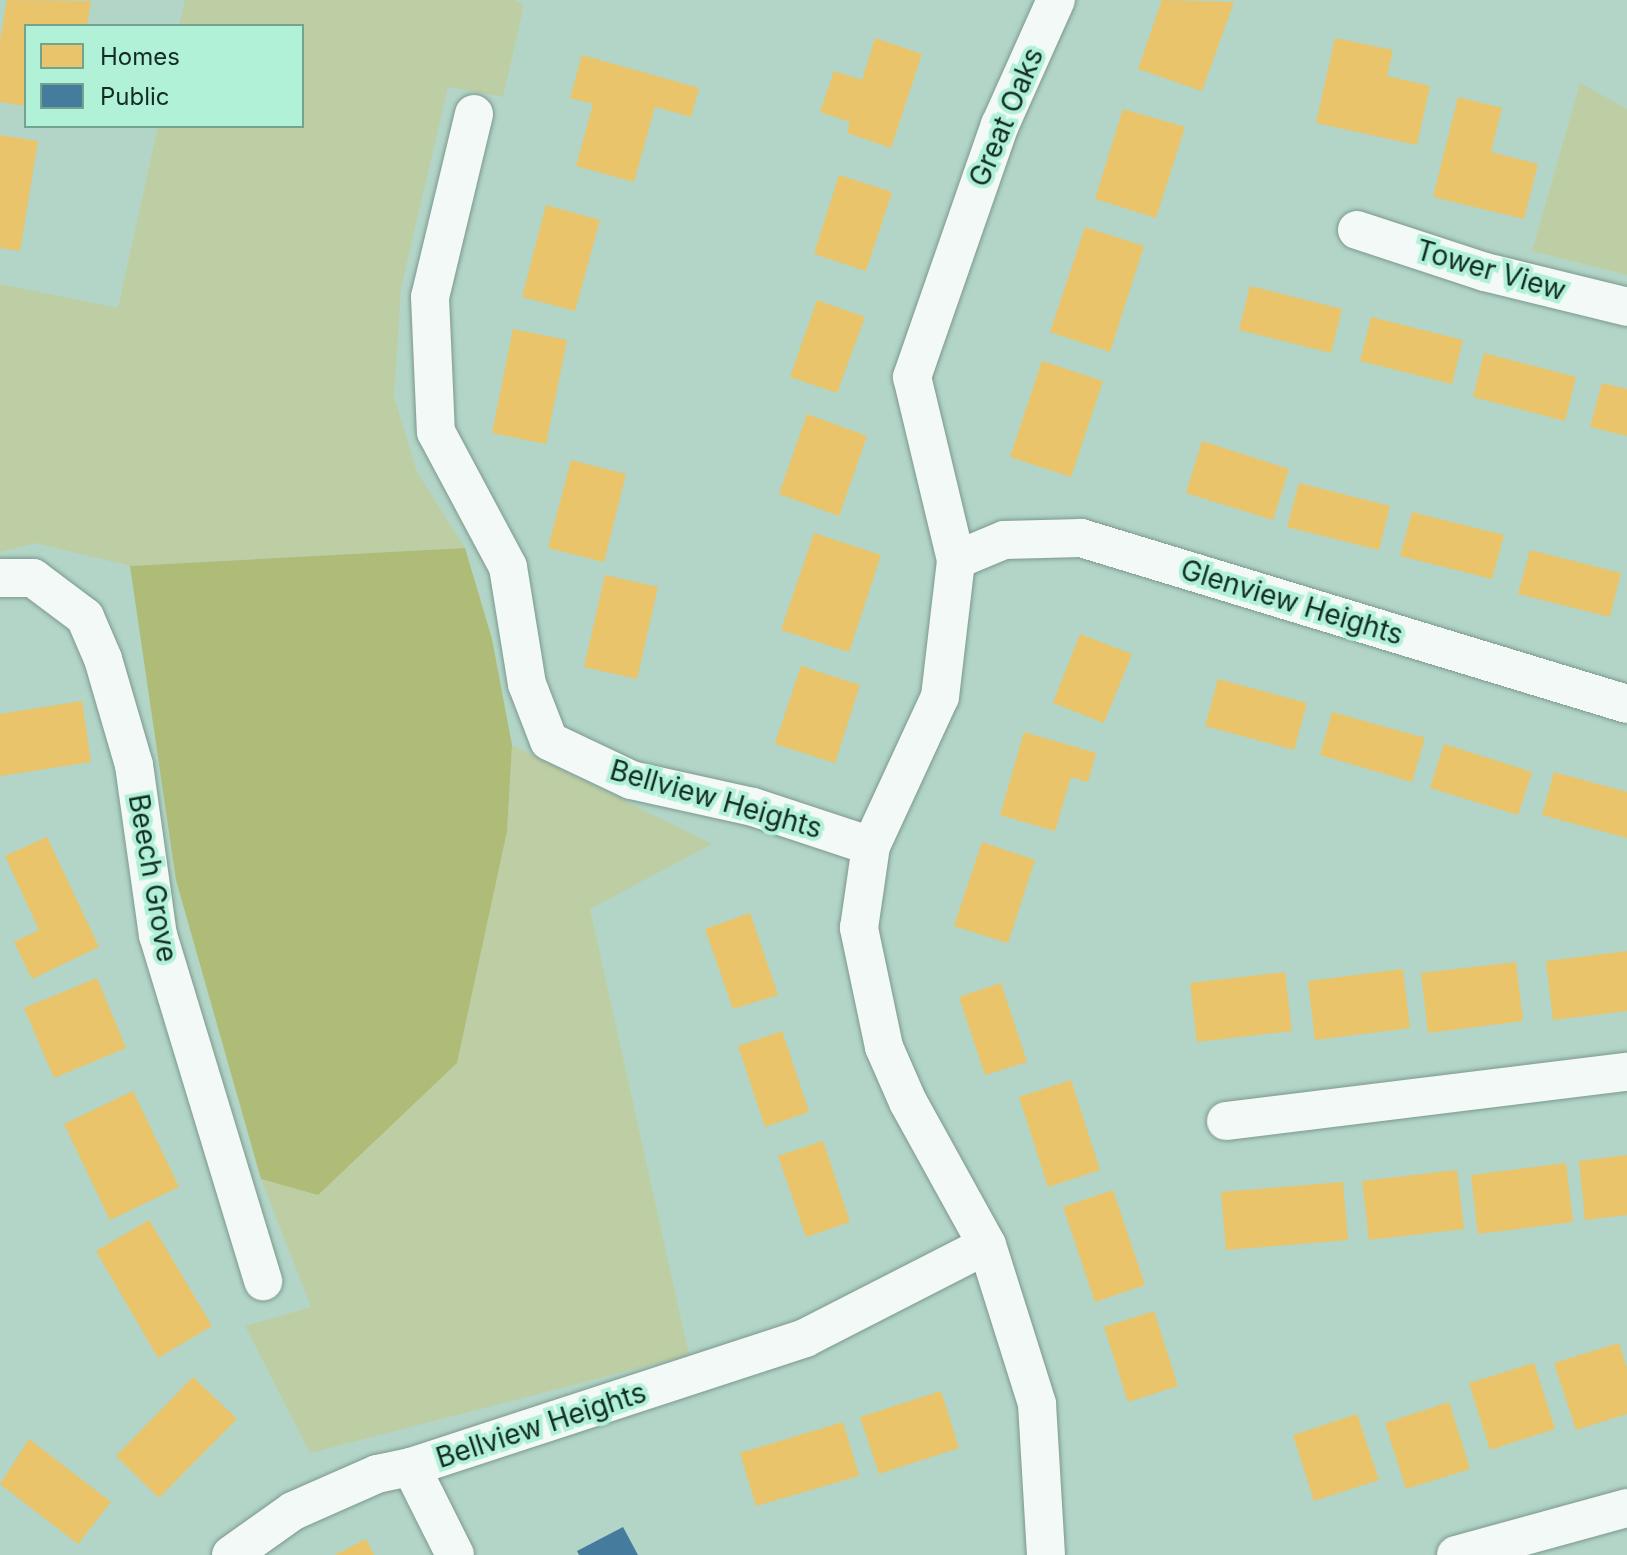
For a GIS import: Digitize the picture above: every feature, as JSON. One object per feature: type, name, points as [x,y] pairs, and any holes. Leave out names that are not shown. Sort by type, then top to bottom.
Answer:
[{"type":"street","name":"Great Oaks","points":[[956,560],[912,377],[959,234],[1000,125],[1056,0]]},
{"type":"street","name":"Bellview Heights","points":[[474,114],[430,297],[436,432],[508,567],[527,684],[549,741],[631,780],[753,807],[871,846]]},
{"type":"street","name":"Tower View","points":[[1357,230],[1485,272],[1627,307]]},
{"type":"street","name":"Glenview Heights","points":[[956,560],[1004,540],[1081,538],[1627,704]]},
{"type":"street","points":[[956,560],[940,697],[871,846],[859,928],[884,1047],[908,1102],[987,1245],[1037,1404],[1046,1555]]},
{"type":"street","name":"Beech Grove","points":[[0,578],[33,578],[85,617],[103,659],[134,765],[158,935],[263,1281]]},
{"type":"street","points":[[1226,1121],[1627,1072]]},
{"type":"street","name":"Bellview Heights","points":[[231,1555],[293,1511],[377,1474],[411,1467],[805,1338],[987,1245]]},
{"type":"street","points":[[411,1467],[455,1555]]},
{"type":"street","points":[[1456,1555],[1627,1508]]},
{"type":"green space","points":[[185,0],[515,0],[524,5],[503,97],[448,87],[401,288],[394,396],[417,472],[465,548],[130,566],[36,543],[0,552],[0,284],[118,308],[158,128],[304,128],[304,24],[179,24]]},
{"type":"green space","points":[[1580,83],[1627,109],[1627,275],[1532,251]]},
{"type":"green space","points":[[465,548],[492,639],[512,745],[507,831],[457,1063],[318,1195],[261,1179],[176,880],[130,566]]},
{"type":"green space","points":[[512,745],[712,844],[590,909],[689,1355],[310,1453],[245,1326],[311,1307],[261,1179],[319,1195],[507,831]]},
{"type":"building: Homes","points":[[7,0],[91,1],[87,24],[24,24],[24,106],[0,102],[0,41]]},
{"type":"building: Homes","points":[[1162,0],[1234,2],[1202,91],[1138,69]]},
{"type":"building: Homes","points":[[875,38],[922,54],[891,148],[847,133],[850,122],[820,112],[834,71],[862,80]]},
{"type":"building: Homes","points":[[1335,38],[1393,50],[1387,76],[1430,86],[1417,145],[1316,123]]},
{"type":"building: Homes","points":[[582,55],[699,88],[691,117],[655,107],[634,182],[576,166],[593,104],[570,98]]},
{"type":"building: Homes","points":[[1458,97],[1502,108],[1491,152],[1538,164],[1524,219],[1433,197]]},
{"type":"building: Homes","points":[[1123,109],[1185,127],[1156,218],[1095,199]]},
{"type":"building: Homes","points":[[0,135],[38,141],[20,251],[0,248]]},
{"type":"building: Homes","points":[[839,175],[892,192],[866,271],[814,254]]},
{"type":"building: Homes","points":[[546,205],[600,220],[575,311],[522,297]]},
{"type":"building: Homes","points":[[1085,227],[1144,246],[1110,352],[1050,332]]},
{"type":"building: Homes","points":[[1250,286],[1342,309],[1331,353],[1239,330]]},
{"type":"building: Homes","points":[[817,300],[865,317],[837,393],[790,377]]},
{"type":"building: Homes","points":[[1371,317],[1463,340],[1452,384],[1360,361]]},
{"type":"building: Homes","points":[[513,329],[567,340],[546,444],[492,433]]},
{"type":"building: Homes","points":[[1484,353],[1576,377],[1565,421],[1473,397]]},
{"type":"building: Homes","points":[[1042,361],[1103,381],[1071,477],[1010,457]]},
{"type":"building: Homes","points":[[1602,383],[1627,389],[1627,436],[1590,427]]},
{"type":"building: Homes","points":[[807,414],[867,436],[839,516],[779,494]]},
{"type":"building: Homes","points":[[1202,441],[1289,469],[1273,520],[1186,493]]},
{"type":"building: Homes","points":[[571,460],[626,474],[604,562],[548,548]]},
{"type":"building: Homes","points":[[1299,483],[1390,506],[1379,550],[1287,527]]},
{"type":"building: Homes","points":[[1412,512],[1504,535],[1492,579],[1400,556]]},
{"type":"building: Homes","points":[[814,533],[881,555],[849,652],[781,630]]},
{"type":"building: Homes","points":[[1530,550],[1621,573],[1610,617],[1518,594]]},
{"type":"building: Homes","points":[[605,575],[658,587],[637,679],[584,667]]},
{"type":"building: Homes","points":[[1080,634],[1132,654],[1104,723],[1053,703]]},
{"type":"building: Homes","points":[[801,666],[860,685],[835,763],[775,744]]},
{"type":"building: Homes","points":[[1218,679],[1307,703],[1294,750],[1205,726]]},
{"type":"building: Homes","points":[[82,701],[91,762],[0,776],[0,714]]},
{"type":"building: Homes","points":[[1332,712],[1425,738],[1412,782],[1320,755]]},
{"type":"building: Homes","points":[[1024,732],[1096,753],[1088,782],[1071,777],[1055,831],[1000,815]]},
{"type":"building: Homes","points":[[1444,744],[1532,772],[1518,815],[1430,788]]},
{"type":"building: Homes","points":[[1554,772],[1627,792],[1627,838],[1542,815]]},
{"type":"building: Homes","points":[[47,837],[99,947],[32,979],[14,942],[39,930],[5,856]]},
{"type":"building: Homes","points":[[982,842],[1035,860],[1008,943],[954,926]]},
{"type":"building: Homes","points":[[750,913],[778,995],[733,1009],[705,929]]},
{"type":"building: Homes","points":[[1627,951],[1627,1011],[1553,1020],[1546,961]]},
{"type":"building: Homes","points":[[1516,962],[1523,1021],[1428,1033],[1421,973]]},
{"type":"building: Homes","points":[[1403,969],[1410,1028],[1315,1040],[1308,981]]},
{"type":"building: Homes","points":[[1285,972],[1292,1031],[1197,1042],[1190,983]]},
{"type":"building: Homes","points":[[97,978],[126,1048],[54,1078],[24,1008]]},
{"type":"building: Homes","points":[[1001,983],[1027,1062],[985,1075],[959,997]]},
{"type":"building: Homes","points":[[782,1031],[809,1112],[765,1127],[738,1046]]},
{"type":"building: Homes","points":[[1071,1080],[1100,1170],[1048,1187],[1019,1097]]},
{"type":"building: Homes","points":[[133,1091],[179,1187],[110,1220],[64,1124]]},
{"type":"building: Homes","points":[[823,1141],[850,1222],[806,1237],[778,1156]]},
{"type":"building: Homes","points":[[1627,1155],[1627,1215],[1585,1220],[1579,1161]]},
{"type":"building: Homes","points":[[1566,1163],[1573,1222],[1478,1234],[1471,1175]]},
{"type":"building: Homes","points":[[1457,1170],[1464,1229],[1369,1240],[1362,1181]]},
{"type":"building: Homes","points":[[1343,1182],[1348,1240],[1226,1250],[1221,1192]]},
{"type":"building: Homes","points":[[1113,1190],[1145,1285],[1095,1302],[1063,1207]]},
{"type":"building: Homes","points":[[149,1220],[212,1326],[158,1358],[96,1251]]},
{"type":"building: Homes","points":[[1154,1311],[1178,1386],[1128,1402],[1104,1327]]},
{"type":"building: Homes","points":[[1619,1343],[1627,1368],[1627,1414],[1576,1430],[1554,1363]]},
{"type":"building: Homes","points":[[1534,1363],[1555,1429],[1490,1450],[1469,1383]]},
{"type":"building: Homes","points":[[193,1377],[237,1419],[159,1498],[116,1456]]},
{"type":"building: Homes","points":[[941,1391],[959,1448],[879,1474],[860,1417]]},
{"type":"building: Homes","points":[[1449,1402],[1470,1469],[1406,1489],[1385,1423]]},
{"type":"building: Homes","points":[[1357,1414],[1379,1480],[1314,1501],[1293,1435]]},
{"type":"building: Homes","points":[[843,1422],[859,1476],[756,1506],[740,1453]]},
{"type":"building: Homes","points":[[29,1439],[111,1502],[78,1544],[0,1484]]},
{"type":"building: Homes","points":[[366,1539],[374,1555],[335,1555]]},
{"type":"building: Public","points":[[623,1527],[638,1555],[579,1555],[577,1551]]}]
